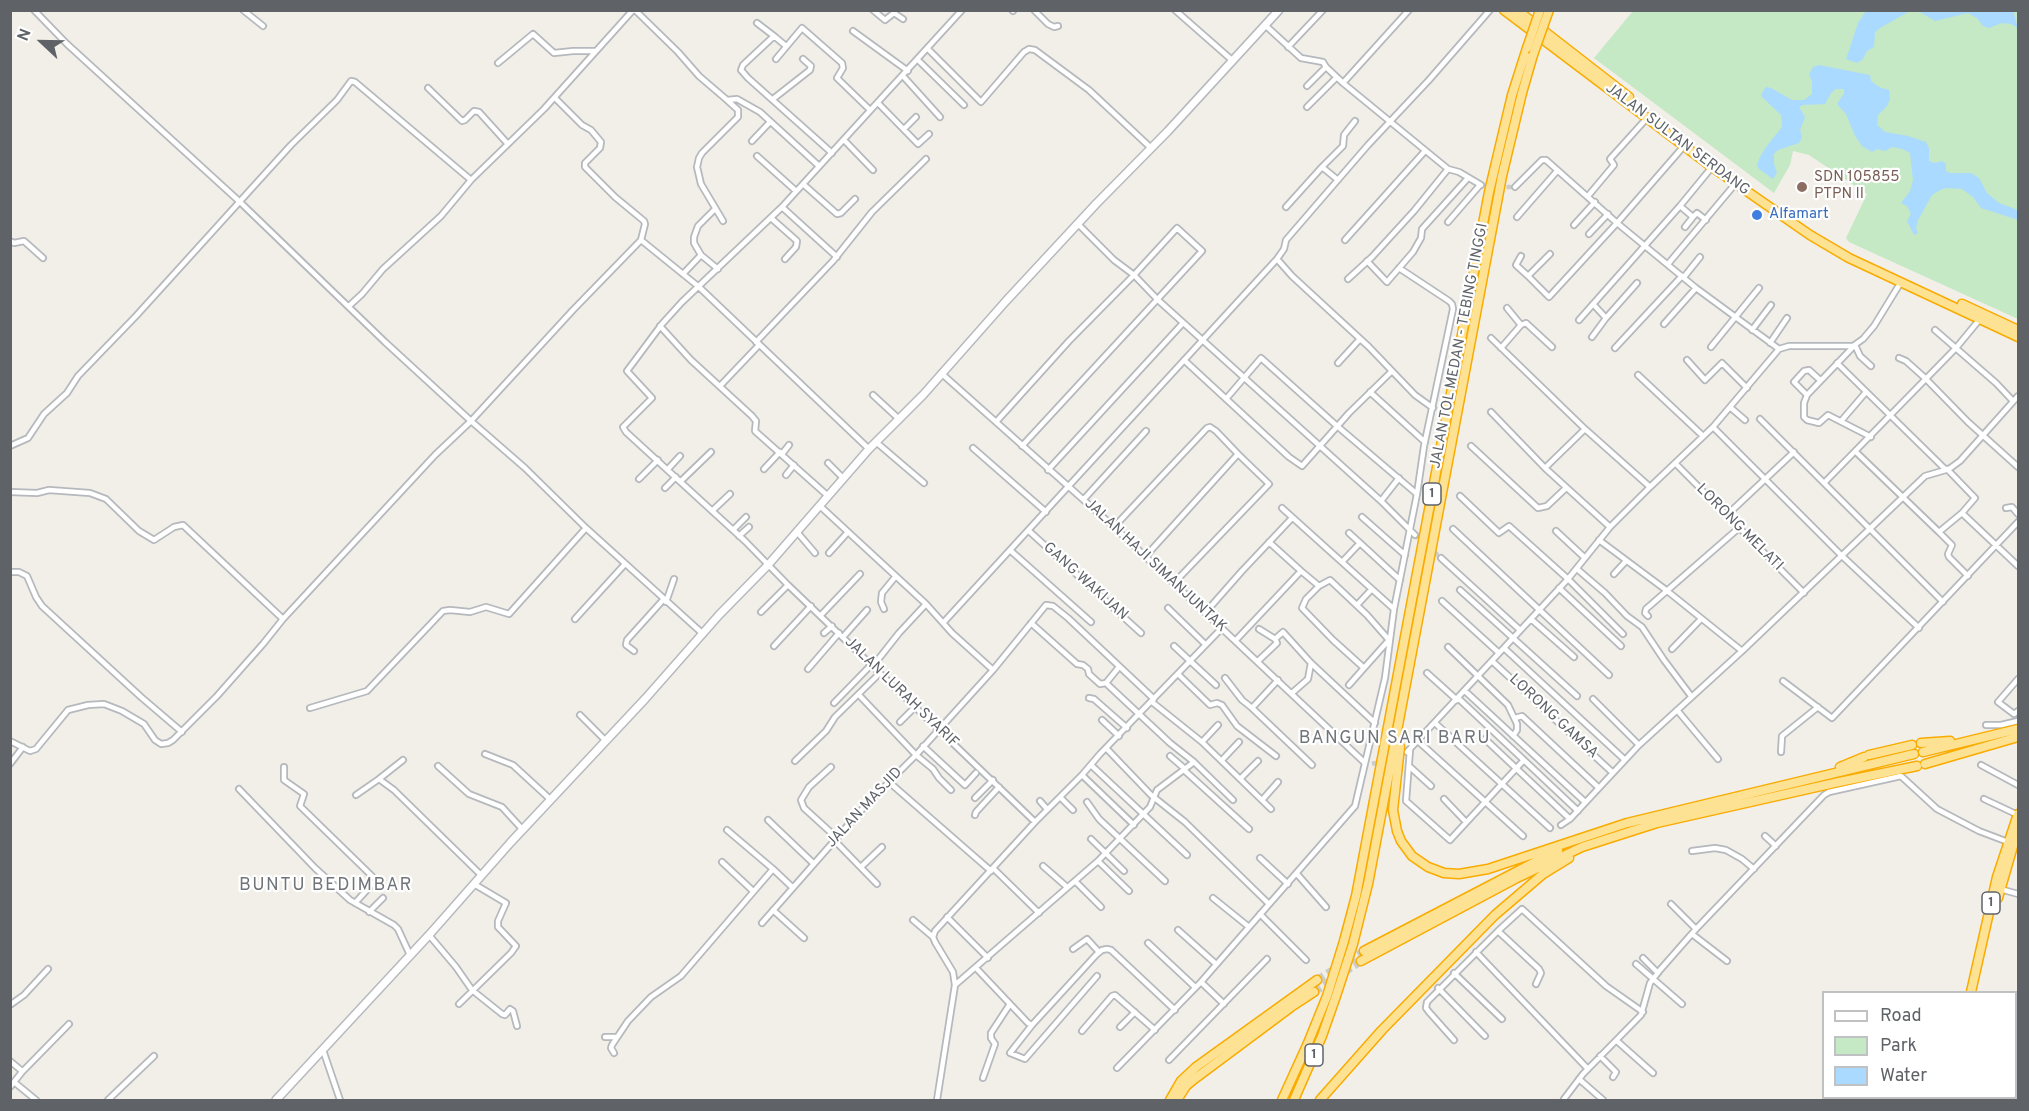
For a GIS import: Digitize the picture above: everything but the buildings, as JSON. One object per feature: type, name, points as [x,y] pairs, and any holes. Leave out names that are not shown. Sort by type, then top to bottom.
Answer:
[{"type":"highway","name":"JALAN SULTAN SERDANG","points":[[1504,10],[1739,180],[1830,242],[1886,271],[2019,330]]},
{"type":"highway","name":"JALAN SULTAN SERDANG","points":[[1517,10],[1684,146],[1834,249],[2019,337]]},
{"type":"highway","name":"JALAN TOL MEDAN - TEBING TINGGI","points":[[1294,1101],[1322,1036],[1353,944],[1368,884],[1502,176],[1539,10]]},
{"type":"highway","name":"JALAN TOL MEDAN - TEBING TINGGI","points":[[1282,1101],[1308,1043],[1336,969],[1362,870],[1489,192],[1512,95],[1549,10]]},
{"type":"highway","points":[[1402,708],[1393,798],[1394,821],[1406,850],[1420,862],[1444,873],[1468,874],[1627,823],[1812,778],[1917,748]]},
{"type":"highway","points":[[1812,778],[1867,756],[1983,739],[2019,729]]},
{"type":"highway","points":[[1361,961],[1544,864],[1599,842],[1657,823],[1921,765],[2019,737]]},
{"type":"highway","name":"1","points":[[1971,991],[1997,877],[2018,815]]},
{"type":"highway","name":"1","points":[[1977,991],[2000,889],[2019,829]]},
{"type":"highway","points":[[1364,951],[1577,840]]},
{"type":"highway","points":[[1320,1101],[1382,1030],[1519,892],[1542,874],[1599,842]]},
{"type":"highway","points":[[1170,1101],[1181,1081],[1196,1067],[1317,980]]},
{"type":"highway","points":[[1178,1101],[1186,1086],[1193,1080],[1314,992]]},
{"type":"highway","points":[[1277,1101],[1308,1043]]},
{"type":"street","points":[[34,10],[67,44],[240,202],[385,342],[525,468],[586,528],[703,634]]},
{"type":"street","points":[[243,10],[263,26]]},
{"type":"street","points":[[349,306],[383,269],[441,216],[471,180],[507,143],[555,98],[634,10],[678,52],[699,76],[738,110],[738,117],[702,153],[696,166],[701,184],[723,221]]},
{"type":"street","points":[[873,10],[885,20],[894,13],[903,19]]},
{"type":"street","points":[[1035,10],[1048,24],[1058,26]]},
{"type":"street","points":[[1175,10],[1233,61]]},
{"type":"street","points":[[276,1101],[768,565],[869,449],[1279,10]]},
{"type":"street","points":[[1288,47],[1323,10]]},
{"type":"street","points":[[1343,83],[1409,10]]},
{"type":"street","points":[[943,623],[1277,259],[1289,237],[1490,10]]},
{"type":"street","points":[[828,496],[755,431],[756,420],[684,354],[676,341],[660,326],[682,302],[782,207],[959,13]]},
{"type":"street","points":[[757,23],[786,46]]},
{"type":"street","points":[[1265,25],[1301,58],[1321,61],[1336,78],[1448,169],[1459,172],[1481,185],[1448,222]]},
{"type":"street","points":[[776,59],[802,28],[805,29],[842,63],[843,68],[837,78],[870,110]]},
{"type":"street","points":[[853,31],[908,71]]},
{"type":"street","points":[[498,63],[533,34],[554,53],[596,51]]},
{"type":"street","points":[[774,36],[741,67],[745,75],[832,153]]},
{"type":"street","points":[[928,49],[981,102],[1024,52],[1029,49],[1035,50],[1089,90],[1151,148]]},
{"type":"street","points":[[773,99],[810,70],[811,66],[803,59]]},
{"type":"street","points":[[918,60],[964,105]]},
{"type":"street","points":[[1307,86],[1326,67]]},
{"type":"street","points":[[903,76],[940,117]]},
{"type":"street","points":[[1307,107],[1336,78]]},
{"type":"street","points":[[10,446],[28,438],[44,414],[67,393],[78,376],[353,81],[471,180]]},
{"type":"street","points":[[428,88],[462,121],[477,111],[507,143]]},
{"type":"street","points":[[10,741],[30,750],[36,749],[64,713],[88,705],[104,704],[144,724],[155,740],[161,744],[168,743],[182,732],[247,663],[282,619],[435,454],[471,421],[641,240],[644,221],[615,197],[585,167],[585,163],[600,148],[602,142],[555,98]]},
{"type":"street","points":[[727,100],[734,99],[763,115],[819,166]]},
{"type":"street","points":[[878,103],[923,151]]},
{"type":"street","points":[[904,129],[916,117]]},
{"type":"street","points":[[1588,196],[1615,164],[1610,159],[1647,118]]},
{"type":"street","points":[[752,141],[770,122]]},
{"type":"street","points":[[1286,207],[1342,146],[1344,135],[1355,122]]},
{"type":"street","points":[[918,144],[929,134]]},
{"type":"street","points":[[844,140],[873,170]]},
{"type":"street","points":[[1521,256],[1516,261],[1516,265],[1549,297],[1684,146]]},
{"type":"street","points":[[1345,240],[1425,151]]},
{"type":"street","points":[[757,156],[796,191]]},
{"type":"street","points":[[720,386],[837,257],[872,212],[926,159]]},
{"type":"street","points":[[1515,187],[1544,159],[1696,288],[1779,350]]},
{"type":"street","points":[[1322,167],[1338,180]]},
{"type":"street","points":[[1579,320],[1712,167]]},
{"type":"street","points":[[1348,279],[1374,256],[1448,169]]},
{"type":"street","points":[[1517,217],[1557,171]]},
{"type":"street","points":[[1367,261],[1387,282],[1409,257],[1421,238],[1422,229],[1468,178]]},
{"type":"street","points":[[803,183],[837,214],[855,199]]},
{"type":"street","points":[[1668,264],[1736,183]]},
{"type":"street","points":[[1574,225],[1595,202]]},
{"type":"street","points":[[1680,206],[1692,217]]},
{"type":"street","points":[[782,207],[837,257]]},
{"type":"street","points":[[715,209],[702,222],[696,232],[694,243],[701,255],[718,268]]},
{"type":"street","points":[[1685,227],[1697,213],[1706,220]]},
{"type":"street","points":[[1589,234],[1608,214]]},
{"type":"street","points":[[771,218],[797,241],[796,247],[785,260]]},
{"type":"street","points":[[1078,224],[1114,260],[1134,275],[1158,300],[1381,501],[1415,535]]},
{"type":"street","points":[[996,422],[1069,341],[1177,228],[1202,251],[1022,446]]},
{"type":"street","points":[[10,241],[14,243],[23,240],[44,258]]},
{"type":"street","points":[[641,240],[699,287],[869,449]]},
{"type":"street","points":[[1528,276],[1550,254]]},
{"type":"street","points":[[683,274],[701,255]]},
{"type":"street","points":[[1615,348],[1700,257]]},
{"type":"street","points":[[1277,259],[1416,395],[1433,408]]},
{"type":"street","points":[[1117,1068],[1201,982],[1353,810],[1375,723],[1387,662],[1394,609],[1452,304],[1399,268]]},
{"type":"street","points":[[1871,437],[1842,420],[1828,415],[1820,423],[1805,419],[1803,408],[1807,395],[1874,326],[1901,282]]},
{"type":"street","points":[[1592,337],[1637,283]]},
{"type":"street","points":[[1664,324],[1696,288]]},
{"type":"street","points":[[1711,347],[1759,288]]},
{"type":"street","points":[[1593,304],[1606,318]]},
{"type":"street","points":[[1752,330],[1771,305]]},
{"type":"street","points":[[1507,308],[1521,325]]},
{"type":"street","points":[[1770,343],[1787,318]]},
{"type":"street","points":[[1824,483],[1956,348],[1980,319]]},
{"type":"street","points":[[1048,470],[1184,323]]},
{"type":"street","points":[[1501,348],[1521,325],[1526,323],[1552,347]]},
{"type":"street","name":"JALAN LURAH SYARIF","points":[[660,326],[627,371],[652,397],[623,427],[626,432],[740,536],[1035,822]]},
{"type":"street","points":[[1935,330],[1996,383],[2013,401]]},
{"type":"street","points":[[1491,338],[1585,429],[1650,487]]},
{"type":"street","points":[[1338,363],[1360,339]]},
{"type":"street","points":[[1524,760],[1450,840],[1406,801],[1409,750],[1568,579],[1610,528],[1731,408],[1779,350],[1789,346],[1854,345]]},
{"type":"street","points":[[1854,345],[1860,356],[1871,366]]},
{"type":"street","points":[[1226,399],[1261,358],[1417,494]]},
{"type":"street","points":[[1899,358],[1906,361],[1925,378],[2019,467]]},
{"type":"street","points":[[1184,360],[1298,464],[1304,465],[1337,426],[1392,371]]},
{"type":"street","points":[[1688,360],[1705,380],[1722,363],[1747,388]]},
{"type":"street","points":[[1838,363],[1975,496],[1962,513],[1939,532]]},
{"type":"street","points":[[1807,395],[1794,382],[1804,371],[1809,370],[1820,380]]},
{"type":"street","name":"JALAN HAJI SIMANJUNTAK","points":[[941,373],[1048,470],[1084,499],[1365,763]]},
{"type":"street","points":[[1638,375],[1703,436]]},
{"type":"street","points":[[1370,392],[1425,442]]},
{"type":"street","points":[[1842,420],[1866,392]]},
{"type":"street","points":[[873,395],[899,419]]},
{"type":"street","points":[[1561,825],[1578,811],[1639,745],[1804,593],[1925,476],[1946,469],[1960,461],[2019,396]]},
{"type":"street","points":[[1731,408],[1745,420]]},
{"type":"street","points":[[1491,412],[1545,468],[1610,528]]},
{"type":"street","points":[[1760,419],[1943,602]]},
{"type":"street","points":[[1114,527],[1207,428],[1210,427],[1216,431],[1269,484],[1174,583]]},
{"type":"street","points":[[1713,427],[1919,628]]},
{"type":"street","points":[[1545,468],[1585,429]]},
{"type":"street","points":[[1084,499],[1146,431]]},
{"type":"street","points":[[876,442],[924,483]]},
{"type":"street","points":[[647,450],[652,443]]},
{"type":"street","points":[[764,469],[789,445]]},
{"type":"street","points":[[1471,447],[1538,508],[1548,506],[1566,488]]},
{"type":"street","points":[[973,448],[1046,512]]},
{"type":"street","points":[[681,481],[711,452]]},
{"type":"street","points":[[1727,515],[1794,452]]},
{"type":"street","points":[[1856,452],[1952,545],[1948,556],[1968,576]]},
{"type":"street","points":[[1146,557],[1238,454]]},
{"type":"street","points":[[668,469],[680,456]]},
{"type":"street","points":[[639,479],[658,460]]},
{"type":"street","name":"LORONG MELATI","points":[[1675,463],[1804,593]]},
{"type":"street","points":[[828,464],[843,478]]},
{"type":"street","points":[[786,475],[794,465]]},
{"type":"street","points":[[665,488],[676,477]]},
{"type":"street","points":[[1381,501],[1399,478]]},
{"type":"street","points":[[10,492],[37,493],[49,489],[90,493],[106,499],[137,530],[154,540],[174,527],[183,525],[282,619]]},
{"type":"street","points":[[712,511],[730,494]]},
{"type":"street","points":[[1460,495],[1499,533],[1509,526],[1568,579],[1623,634]]},
{"type":"street","points":[[819,506],[926,604],[993,670]]},
{"type":"street","points":[[2006,508],[2012,507],[2019,514]]},
{"type":"street","points":[[1282,508],[1394,609]]},
{"type":"street","points":[[1962,513],[2019,566]]},
{"type":"street","points":[[733,530],[746,517]]},
{"type":"street","points":[[1362,517],[1405,555]]},
{"type":"street","points":[[1205,613],[1292,519]]},
{"type":"street","points":[[1783,681],[1832,718],[2019,522]]},
{"type":"street","points":[[740,536],[749,526]]},
{"type":"street","points":[[1648,616],[1645,613],[1646,609],[1740,527]]},
{"type":"street","points":[[310,708],[367,691],[442,611],[464,612],[486,608],[509,614],[586,528]]},
{"type":"street","points":[[1453,529],[1609,675]]},
{"type":"street","name":"GANG WAKIJAN","points":[[1029,531],[1141,633]]},
{"type":"street","points":[[1557,531],[1585,558]]},
{"type":"street","points":[[797,532],[815,553]]},
{"type":"street","points":[[829,553],[848,532]]},
{"type":"street","points":[[1349,532],[1400,580]]},
{"type":"street","points":[[1599,540],[1742,651]]},
{"type":"street","points":[[1269,542],[1319,586]]},
{"type":"street","points":[[1342,562],[1360,543]]},
{"type":"street","points":[[1011,551],[1091,622]]},
{"type":"street","points":[[1441,558],[1520,630]]},
{"type":"street","points":[[1614,574],[1626,561]]},
{"type":"street","points":[[575,619],[625,564]]},
{"type":"street","points":[[1577,569],[1642,627],[1691,696]]},
{"type":"street","points":[[1236,640],[1301,571]]},
{"type":"street","points":[[10,572],[24,573],[29,578],[42,606],[182,732]]},
{"type":"street","points":[[821,615],[860,574]]},
{"type":"street","points":[[884,609],[882,593],[896,576]]},
{"type":"street","points":[[634,651],[626,645],[627,640],[665,601],[674,579]]},
{"type":"street","points":[[1364,668],[1302,608],[1306,599],[1319,586],[1330,580],[1367,615],[1389,640]]},
{"type":"street","points":[[760,612],[788,585]]},
{"type":"street","points":[[1559,588],[1621,646]]},
{"type":"street","points":[[1356,605],[1371,590]]},
{"type":"street","points":[[1460,590],[1577,696]]},
{"type":"street","points":[[1442,601],[1499,653]]},
{"type":"street","points":[[834,703],[873,665],[926,604]]},
{"type":"street","name":"JALAN MASJID","points":[[762,923],[813,863],[993,670],[1046,605],[1051,605],[1068,618],[1119,667]]},
{"type":"street","points":[[774,646],[811,606]]},
{"type":"street","points":[[1168,608],[1205,644]]},
{"type":"street","points":[[808,669],[867,610]]},
{"type":"street","points":[[1531,619],[1574,657]]},
{"type":"street","points":[[1672,649],[1701,619]]},
{"type":"street","points":[[1031,623],[1077,664],[1088,669],[1089,674],[1100,684],[1106,683],[1119,667],[1222,760],[1271,809]]},
{"type":"street","points":[[824,633],[832,626]]},
{"type":"street","points":[[933,937],[935,931],[947,917],[1047,809],[1082,776],[1221,629]]},
{"type":"street","points":[[1258,661],[1278,643],[1259,629]]},
{"type":"street","points":[[1275,639],[1283,632],[1311,663],[1375,723]]},
{"type":"street","points":[[1349,685],[1389,640]]},
{"type":"street","points":[[1174,646],[1216,685]]},
{"type":"street","points":[[1448,647],[1504,700],[1515,718],[1517,730],[1514,736]]},
{"type":"street","points":[[1504,648],[1625,760]]},
{"type":"street","points":[[1377,654],[1387,662]]},
{"type":"street","name":"LORONG GAMSA","points":[[1492,661],[1613,773]]},
{"type":"street","points":[[1292,693],[1310,677],[1311,663]]},
{"type":"street","points":[[795,761],[880,673]]},
{"type":"street","points":[[1427,673],[1578,811]]},
{"type":"street","points":[[1179,675],[1210,705],[1219,703],[1222,705],[1237,726],[1276,756]]},
{"type":"street","points":[[1225,678],[1242,700],[1312,765]]},
{"type":"street","points":[[2019,679],[1998,702],[2012,713],[2019,711]]},
{"type":"street","points":[[1252,708],[1278,680]]},
{"type":"street","points":[[1106,683],[1233,800]]},
{"type":"street","points":[[1465,691],[1585,802]]},
{"type":"street","points":[[859,695],[951,790]]},
{"type":"street","points":[[1089,698],[1095,699],[1127,728]]},
{"type":"street","points":[[1593,699],[1639,745]]},
{"type":"street","points":[[900,722],[915,707]]},
{"type":"street","points":[[1782,752],[1782,736],[1818,707]]},
{"type":"street","points":[[1677,710],[1718,759]]},
{"type":"street","points":[[580,715],[607,741]]},
{"type":"street","points":[[1515,718],[1522,716],[1599,788]]},
{"type":"street","points":[[1102,720],[1119,736]]},
{"type":"street","points":[[1986,725],[2001,725],[2019,721]]},
{"type":"street","points":[[1435,723],[1550,828]]},
{"type":"street","points":[[1202,742],[1218,725]]},
{"type":"street","points":[[1485,739],[1570,819]]},
{"type":"street","points":[[1418,741],[1523,836]]},
{"type":"street","points":[[1222,760],[1239,742]]},
{"type":"street","points":[[923,746],[965,785],[976,773]]},
{"type":"street","points":[[10,764],[23,747]]},
{"type":"street","points":[[1106,748],[1154,798],[1185,822],[1269,904]]},
{"type":"street","points":[[485,754],[513,765],[552,800]]},
{"type":"street","points":[[1170,756],[1249,829]]},
{"type":"street","points":[[356,795],[403,760]]},
{"type":"street","points":[[1241,778],[1258,761]]},
{"type":"street","points":[[955,986],[1098,861],[1144,815],[1157,790],[1194,762]]},
{"type":"street","points":[[1365,763],[1372,764]]},
{"type":"street","points":[[1090,765],[1187,855]]},
{"type":"street","points":[[1981,765],[2019,785]]},
{"type":"street","points":[[438,766],[469,794],[502,807],[523,830]]},
{"type":"street","points":[[1409,766],[1431,786]]},
{"type":"street","points":[[284,767],[284,780],[304,794],[300,806],[376,880],[355,903]]},
{"type":"street","points":[[831,767],[809,787],[801,800],[804,808],[877,884]]},
{"type":"street","points":[[1082,776],[1134,825]]},
{"type":"street","points":[[1564,1099],[1588,1069],[1643,1012],[1648,988],[1653,978],[1694,931],[1824,795],[1899,776],[1937,809],[1979,831],[2008,842]]},
{"type":"street","points":[[379,778],[394,789],[482,876]]},
{"type":"street","points":[[975,798],[993,780]]},
{"type":"street","points":[[889,782],[992,869],[1039,913]]},
{"type":"street","points":[[1263,799],[1278,782]]},
{"type":"street","points":[[975,815],[999,787]]},
{"type":"street","points":[[239,789],[315,868],[355,903],[398,929],[410,955]]},
{"type":"street","points":[[1060,797],[1073,810]]},
{"type":"street","points":[[1444,799],[1466,822]]},
{"type":"street","points":[[1984,799],[2018,815]]},
{"type":"street","points":[[1040,801],[1047,809]]},
{"type":"street","points":[[1087,802],[1100,819],[1166,881]]},
{"type":"street","points":[[768,820],[813,863]]},
{"type":"street","points":[[728,830],[792,887]]},
{"type":"street","points":[[1765,836],[1776,846]]},
{"type":"street","points":[[1091,838],[1124,871]]},
{"type":"street","points":[[1017,842],[1021,847]]},
{"type":"street","points":[[861,867],[882,847]]},
{"type":"street","points":[[1692,851],[1715,848],[1726,850],[1754,869]]},
{"type":"street","points":[[1260,858],[1288,884]]},
{"type":"street","points":[[1098,861],[1129,891]]},
{"type":"street","points":[[722,862],[753,891]]},
{"type":"street","points":[[1043,866],[1067,888]]},
{"type":"street","points":[[614,1053],[611,1048],[628,1021],[651,997],[681,976],[772,869]]},
{"type":"street","points":[[1297,874],[1326,907]]},
{"type":"street","points":[[1075,881],[1101,907]]},
{"type":"street","points":[[459,1004],[516,946],[498,927],[498,921],[506,903],[474,884]]},
{"type":"street","points":[[2000,889],[2019,894]]},
{"type":"street","points":[[369,912],[383,898]]},
{"type":"street","points":[[1213,898],[1249,927]]},
{"type":"street","points":[[1671,904],[1694,931],[1727,962]]},
{"type":"street","points":[[773,910],[804,938]]},
{"type":"street","points":[[1454,1040],[1426,1008],[1426,1002],[1521,910],[1525,911],[1606,986],[1643,1012]]},
{"type":"street","points":[[1260,914],[1306,960]]},
{"type":"street","points":[[947,917],[988,958]]},
{"type":"street","points":[[913,920],[933,937],[953,972],[955,986],[937,1101]]},
{"type":"street","points":[[1178,930],[1216,964]]},
{"type":"street","points":[[1498,931],[1539,969],[1541,974],[1536,984]]},
{"type":"street","points":[[429,935],[472,990],[502,1014],[505,1015],[512,1010],[517,1026]]},
{"type":"street","points":[[1074,950],[1087,939],[1099,952]]},
{"type":"street","points":[[1148,943],[1195,987]]},
{"type":"street","points":[[1097,976],[1025,1059],[1010,1053],[1032,1025],[1099,952],[1107,949],[1111,950],[1174,1010]]},
{"type":"street","points":[[1476,952],[1588,1069]]},
{"type":"street","points":[[1643,958],[1658,973]]},
{"type":"street","points":[[1169,1060],[1267,959]]},
{"type":"street","points":[[1636,964],[1682,1004]]},
{"type":"street","points":[[976,968],[1032,1025]]},
{"type":"street","points":[[10,1005],[48,969]]},
{"type":"street","points":[[1454,973],[1502,1019]]},
{"type":"street","points":[[1201,982],[1224,1004]]},
{"type":"street","points":[[1438,988],[1485,1036]]},
{"type":"street","points":[[1082,1031],[1112,996],[1119,997],[1155,1030]]},
{"type":"street","points":[[983,1078],[995,1044],[991,1033],[1010,1004]]},
{"type":"street","points":[[1120,1027],[1135,1012]]},
{"type":"street","points":[[36,1101],[12,1085],[22,1071],[69,1024]]},
{"type":"street","points":[[605,1036],[616,1037]]},
{"type":"street","points":[[1617,1041],[1653,1073]]},
{"type":"street","points":[[321,1052],[340,1101]]},
{"type":"street","points":[[108,1101],[154,1056]]},
{"type":"street","points":[[1600,1056],[1616,1072],[1613,1077]]},
{"type":"street","points":[[10,1061],[22,1071]]},
{"type":"street","points":[[1579,1079],[1603,1101]]},
{"type":"green space","points":[[1633,11],[2018,11],[2018,319],[1849,242],[1846,238],[1867,194],[1809,155],[1793,151],[1790,165],[1774,193],[1594,58]]},
{"type":"water","points":[[1866,11],[1910,11],[1875,32],[1874,47],[1867,51],[1863,59],[1857,63],[1846,59],[1858,23]]},
{"type":"water","points":[[1918,11],[2013,11],[2018,28],[2002,23],[1989,28],[1983,26],[1977,18],[1968,13],[1935,21]]},
{"type":"water","points":[[1819,65],[1870,75],[1871,81],[1889,90],[1890,99],[1878,115],[1877,125],[1885,132],[1926,142],[1929,148],[1929,161],[1935,163],[1942,161],[1946,164],[1946,171],[1950,173],[1971,173],[1979,178],[1987,193],[1999,203],[2018,210],[2018,220],[1981,208],[1973,197],[1962,189],[1946,188],[1932,195],[1918,220],[1916,228],[1918,233],[1914,235],[1907,221],[1911,214],[1907,206],[1901,203],[1910,191],[1913,180],[1910,153],[1892,147],[1885,151],[1877,149],[1872,152],[1862,146],[1846,114],[1837,104],[1844,89],[1836,89],[1825,104],[1799,107],[1805,117],[1800,130],[1802,137],[1799,143],[1778,150],[1774,154],[1777,173],[1773,179],[1759,169],[1757,165],[1760,157],[1782,127],[1781,115],[1761,96],[1763,91],[1766,87],[1771,88],[1792,100],[1804,100],[1812,94],[1809,74],[1813,67]]},
{"type":"tunnel","points":[[1500,187],[1515,187]]},
{"type":"tunnel","points":[[1415,535],[1441,558]]},
{"type":"tunnel","points":[[1372,764],[1407,752]]},
{"type":"tunnel","points":[[1317,980],[1364,951]]},
{"type":"tunnel","points":[[1314,992],[1361,961]]},
{"type":"place","name":"SDN 105855 PTPN II","points":[[1802,187]]},
{"type":"place","name":"Alfamart","points":[[1757,215]]},
{"type":"district","name":"BANGUN SARI BARU","points":[[1395,739]]},
{"type":"district","name":"BUNTU BEDIMBAR","points":[[326,886]]}]
